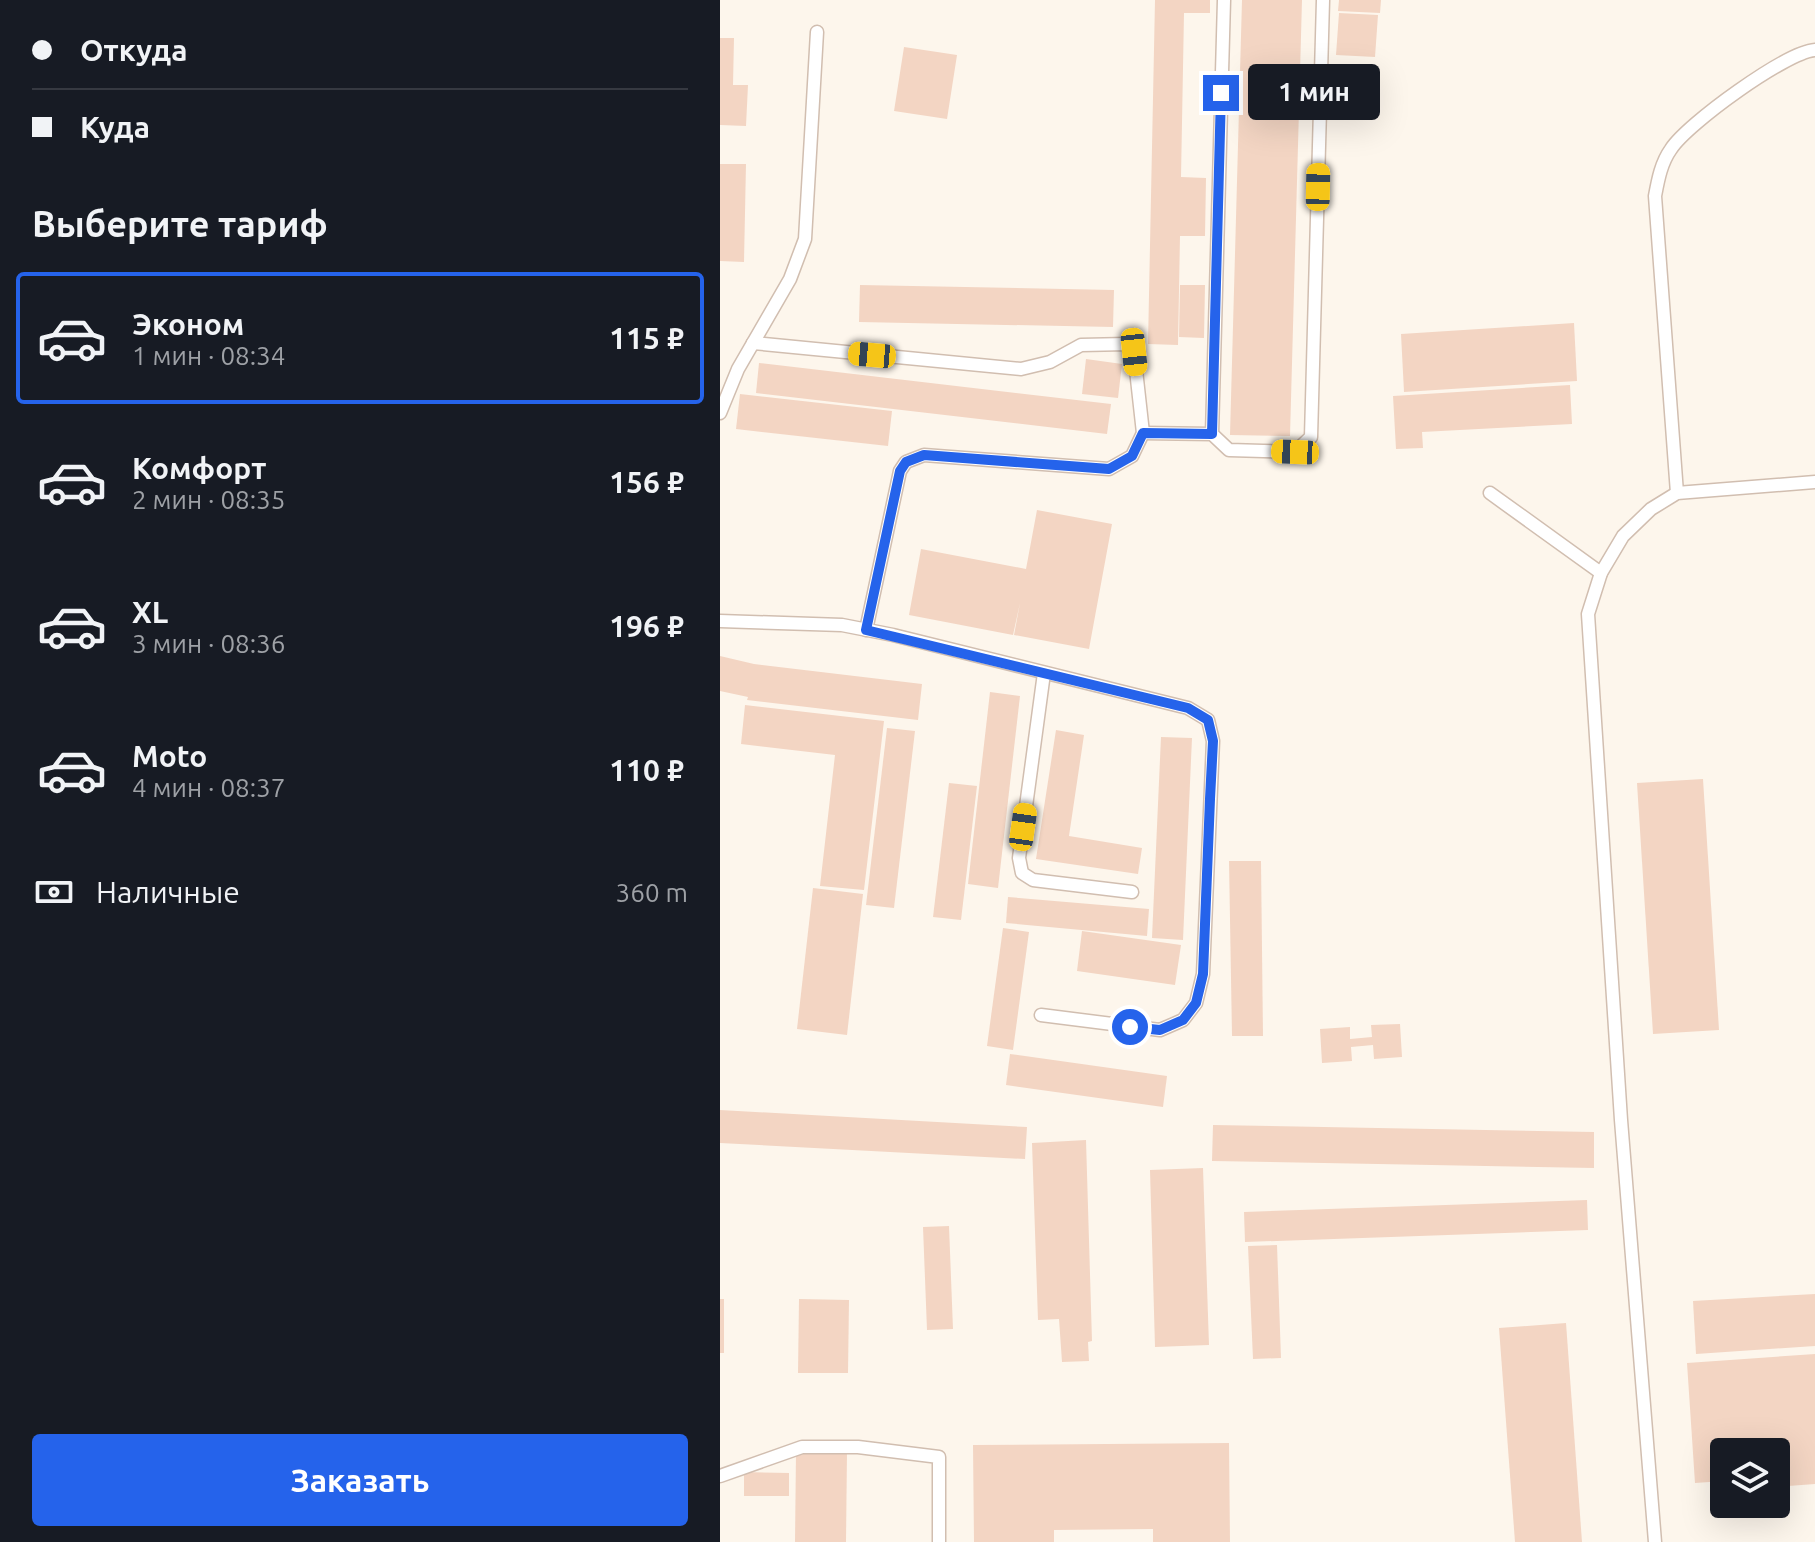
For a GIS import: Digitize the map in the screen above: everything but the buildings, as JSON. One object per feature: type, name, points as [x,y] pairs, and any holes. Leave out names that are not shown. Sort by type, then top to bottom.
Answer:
[{"type":"lane","points":[[1212,434],[1224,0]]},
{"type":"lane","points":[[1143,433],[1212,434],[1229,450],[1295,452],[1311,437],[1323,0]]},
{"type":"lane","points":[[720,413],[738,369],[790,279],[805,239],[817,32]]},
{"type":"lane","points":[[1677,493],[1655,196],[1659,173],[1671,148],[1687,130],[1777,64],[1815,50]]},
{"type":"lane","points":[[753,343],[1021,369],[1050,362],[1081,345],[1127,344],[1134,352],[1143,433],[1132,456],[1109,469],[924,455],[906,462],[900,471],[866,630]]},
{"type":"lane","points":[[1655,1542],[1621,1120],[1588,614],[1601,573],[1623,536],[1651,509],[1677,493],[1815,482]]},
{"type":"lane","points":[[1490,493],[1601,573]]},
{"type":"lane","points":[[720,621],[842,625],[1188,708],[1208,720],[1213,741],[1203,974],[1196,1003],[1183,1020],[1160,1030],[1041,1015]]},
{"type":"lane","points":[[1044,673],[1019,858],[1022,873],[1033,880],[1132,892]]},
{"type":"lane","points":[[720,1476],[802,1447],[858,1447],[939,1457],[939,1542]]},
{"type":"route","points":[[1130,1027],[1160,1030],[1183,1020],[1196,1003],[1203,974],[1213,741],[1208,720],[1188,708],[866,630],[900,471],[906,462],[924,455],[1109,469],[1132,456],[1143,433],[1212,434],[1221,93]]}]
